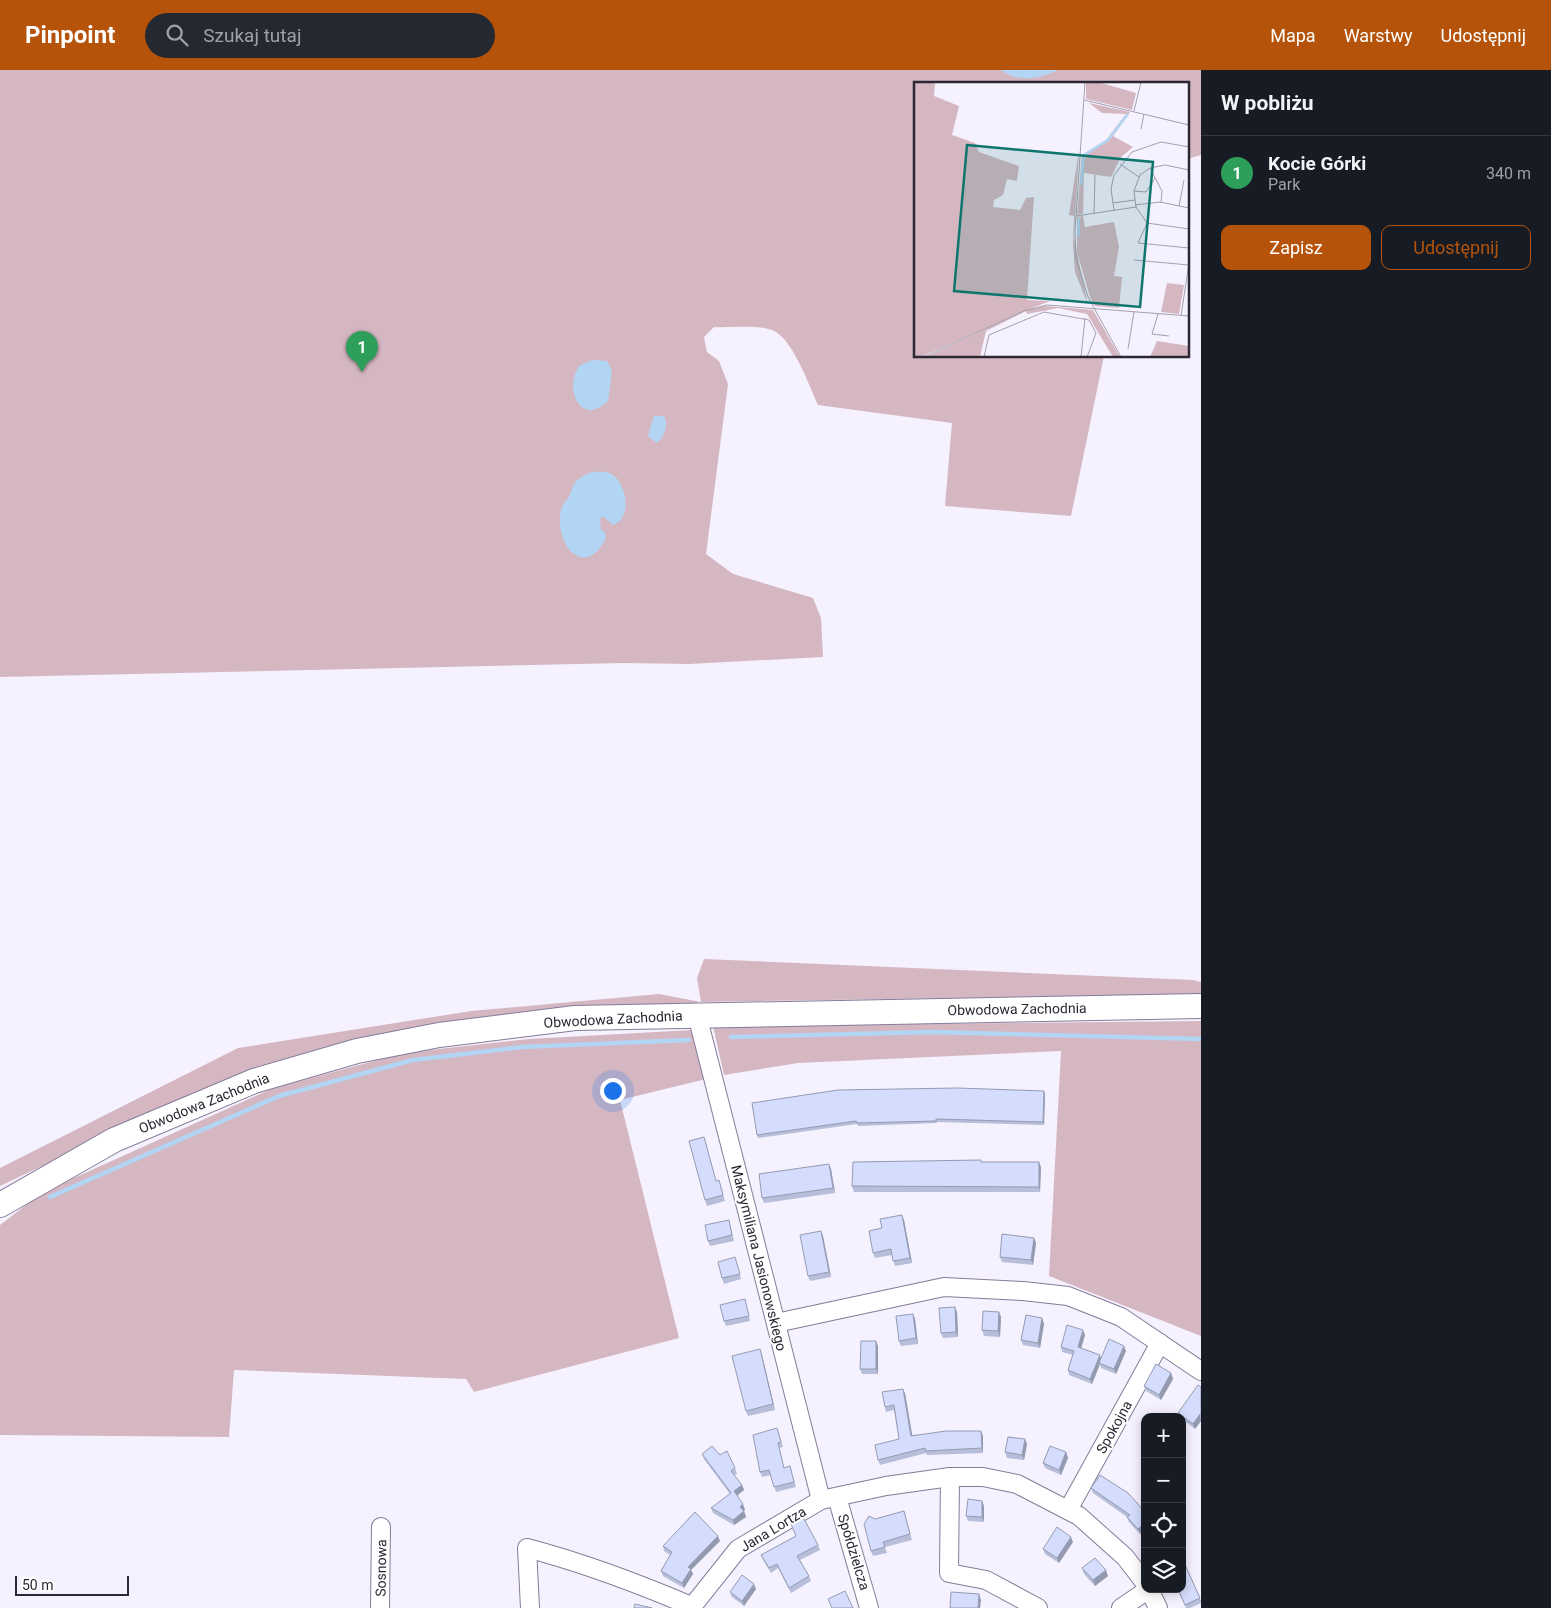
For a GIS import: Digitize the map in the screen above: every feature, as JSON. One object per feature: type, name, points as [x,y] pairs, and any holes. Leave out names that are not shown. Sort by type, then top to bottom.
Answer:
[{"type":"main road","name":"Obwodowa Zachodnia","points":[[0,1205],[114,1140],[254,1081],[357,1050],[439,1035],[574,1018],[1201,1006]]},
{"type":"street","name":"Maksymiliana Jasionowskiego","points":[[698,1015],[776,1323],[829,1499]]},
{"type":"street","points":[[776,1323],[944,1286],[1068,1296],[1121,1317],[1201,1372]]},
{"type":"street","name":"Spokojna","points":[[1068,1510],[1160,1343]]},
{"type":"street","points":[[950,1477],[950,1573],[986,1580],[1038,1608]]},
{"type":"street","name":"Jana Lortza","points":[[691,1607],[738,1549],[829,1499],[886,1486],[950,1477],[983,1477],[1017,1484],[1080,1516],[1124,1557],[1141,1578]]},
{"type":"street","name":"Spółdzielcza","points":[[829,1499],[868,1608]]},
{"type":"street","name":"Sosnowa","points":[[380,1608],[381,1527]]},
{"type":"street","points":[[530,1608],[527,1548],[634,1581],[691,1607]]},
{"type":"street","points":[[1121,1608],[1143,1593]]},
{"type":"street","points":[[1151,1593],[1158,1608]]},
{"type":"shaded area","points":[[0,70],[1201,70],[1201,155],[1188,159],[1188,82],[914,82],[914,358],[1104,358],[1071,516],[945,506],[952,423],[818,405],[806,376],[789,345],[783,337],[771,330],[755,327],[714,327],[704,337],[707,352],[719,361],[728,384],[706,554],[733,574],[813,598],[821,618],[823,657],[689,664],[623,663],[0,677]]},
{"type":"shaded area","points":[[704,959],[1193,980],[1201,982],[1201,994],[701,1002],[697,978]]},
{"type":"shaded area","points":[[659,994],[701,1002],[664,1008],[518,1014],[315,1050],[187,1097],[0,1186],[0,1168],[238,1048],[471,1011]]},
{"type":"shaded area","points":[[1201,1021],[1201,1336],[1049,1276],[1061,1051],[798,1063],[724,1075],[713,1026]]},
{"type":"shaded area","points":[[692,1030],[706,1079],[620,1100],[679,1338],[474,1392],[466,1379],[234,1370],[229,1437],[0,1435],[0,1225],[43,1192],[271,1089],[403,1053],[529,1039]]},
{"type":"water","points":[[1001,70],[1058,70],[1044,76],[1022,78],[1015,77]]},
{"type":"water","points":[[592,360],[607,361],[612,371],[608,401],[598,408],[590,410],[583,408],[577,402],[573,385],[579,366]]},
{"type":"water","points":[[654,416],[664,416],[666,423],[664,434],[657,443],[648,436]]},
{"type":"water","points":[[591,472],[606,472],[616,478],[621,484],[626,500],[623,516],[619,521],[613,525],[604,517],[600,518],[601,530],[605,532],[606,538],[598,550],[589,556],[581,557],[573,553],[562,535],[560,523],[561,510],[576,481]]},
{"type":"building","points":[[958,1088],[1044,1091],[1043,1122],[936,1119],[936,1121],[857,1123],[856,1121],[757,1135],[752,1103],[838,1090]]},
{"type":"building","points":[[704,1137],[716,1181],[719,1180],[723,1195],[705,1200],[689,1141]]},
{"type":"building","points":[[981,1160],[981,1162],[1039,1162],[1039,1187],[852,1186],[853,1162]]},
{"type":"building","points":[[829,1164],[833,1188],[762,1198],[759,1174]]},
{"type":"building","points":[[902,1215],[910,1258],[893,1261],[891,1249],[873,1253],[869,1231],[882,1228],[880,1219]]},
{"type":"building","points":[[729,1220],[732,1235],[708,1241],[705,1225]]},
{"type":"building","points":[[821,1231],[829,1272],[808,1276],[800,1235]]},
{"type":"building","points":[[1002,1234],[1034,1238],[1031,1260],[1000,1257]]},
{"type":"building","points":[[735,1257],[740,1274],[722,1278],[718,1262]]},
{"type":"building","points":[[745,1299],[749,1316],[724,1321],[720,1305]]},
{"type":"building","points":[[955,1307],[956,1332],[941,1333],[939,1308]]},
{"type":"building","points":[[983,1311],[999,1312],[998,1331],[982,1330]]},
{"type":"building","points":[[913,1314],[916,1338],[899,1341],[896,1316]]},
{"type":"building","points":[[1026,1315],[1042,1318],[1038,1343],[1021,1340]]},
{"type":"building","points":[[1067,1325],[1083,1330],[1078,1347],[1100,1355],[1090,1379],[1068,1370],[1074,1351],[1061,1347]]},
{"type":"building","points":[[1109,1339],[1124,1346],[1114,1369],[1099,1363]]},
{"type":"building","points":[[861,1341],[876,1341],[876,1369],[860,1369]]},
{"type":"building","points":[[760,1349],[773,1404],[746,1411],[732,1356]]},
{"type":"building","points":[[1156,1364],[1171,1373],[1159,1395],[1144,1386]]},
{"type":"building","points":[[1198,1385],[1201,1387],[1201,1415],[1193,1424],[1186,1419],[1186,1413],[1178,1413]]},
{"type":"building","points":[[903,1389],[911,1436],[946,1431],[981,1431],[982,1448],[926,1451],[925,1448],[878,1460],[875,1445],[899,1439],[894,1405],[885,1407],[882,1392]]},
{"type":"building","points":[[777,1428],[781,1442],[778,1443],[784,1468],[790,1466],[794,1482],[774,1487],[769,1470],[760,1472],[753,1435]]},
{"type":"building","points":[[1008,1437],[1025,1439],[1022,1455],[1005,1452]]},
{"type":"building","points":[[712,1446],[720,1455],[727,1451],[735,1468],[731,1471],[742,1485],[734,1491],[743,1504],[740,1507],[744,1511],[733,1520],[711,1508],[731,1493],[702,1454]]},
{"type":"building","points":[[1050,1446],[1066,1452],[1059,1470],[1043,1463]]},
{"type":"building","points":[[1100,1475],[1128,1493],[1141,1508],[1141,1526],[1138,1529],[1127,1517],[1130,1515],[1091,1488]]},
{"type":"building","points":[[968,1499],[982,1501],[982,1517],[966,1516]]},
{"type":"building","points":[[904,1511],[910,1534],[883,1542],[885,1547],[871,1551],[864,1524],[869,1516],[875,1519]]},
{"type":"building","points":[[695,1512],[718,1536],[688,1567],[691,1569],[682,1583],[661,1571],[672,1552],[663,1546]]},
{"type":"building","points":[[803,1517],[818,1545],[797,1556],[809,1576],[789,1588],[777,1564],[769,1568],[761,1555],[796,1536],[791,1524]]},
{"type":"building","points":[[1057,1527],[1071,1537],[1057,1558],[1043,1549]]},
{"type":"building","points":[[1095,1558],[1106,1570],[1093,1580],[1082,1568]]},
{"type":"building","points":[[1186,1567],[1200,1598],[1185,1605],[1180,1593],[1186,1593]]},
{"type":"building","points":[[742,1575],[754,1584],[742,1601],[730,1592]]},
{"type":"building","points":[[845,1591],[853,1608],[832,1608],[828,1599]]},
{"type":"building","points":[[951,1592],[979,1594],[978,1608],[950,1608]]},
{"type":"building","points":[[635,1604],[652,1608],[634,1608]]},
{"type":"waterway","points":[[731,1037],[932,1032],[1201,1039]]},
{"type":"waterway","points":[[50,1197],[279,1096],[413,1060],[522,1047],[689,1040]]},
{"type":"place","name":"Kocie Górki","points":[[362,372]]}]
